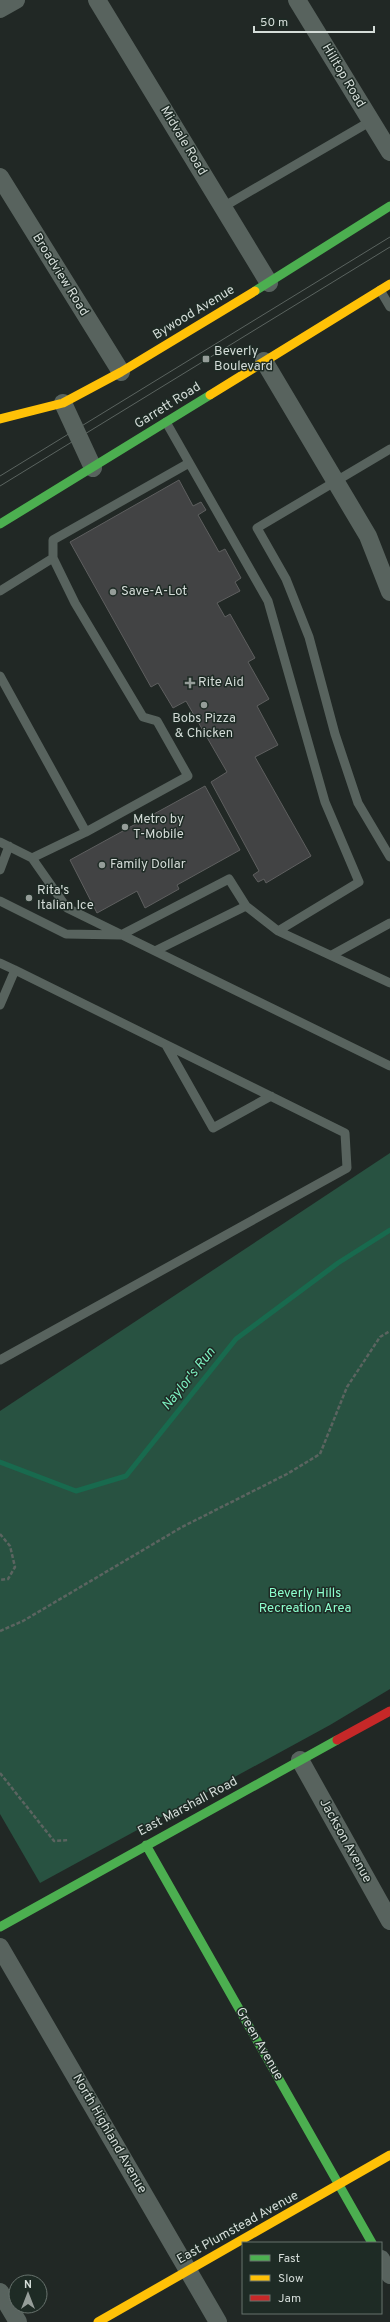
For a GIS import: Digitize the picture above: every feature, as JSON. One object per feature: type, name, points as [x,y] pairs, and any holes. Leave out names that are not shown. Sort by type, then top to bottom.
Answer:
[{"type":"main road","name":"Bywood Avenue","points":[[0,419],[62,403],[121,372],[269,283],[390,206]]},
{"type":"main road","name":"Garrett Road","points":[[0,524],[390,284]]},
{"type":"main road","name":"East Marshall Road","points":[[0,1927],[390,1711]]},
{"type":"main road","name":"Green Avenue","points":[[146,1845],[371,2242]]},
{"type":"main road","name":"East Plumstead Avenue","points":[[98,2322],[188,2270],[340,2186],[390,2155]]},
{"type":"street","points":[[0,9],[16,0]]},
{"type":"street","name":"Midvale Road","points":[[97,0],[269,283]]},
{"type":"street","name":"Hilltop Road","points":[[297,0],[390,152]]},
{"type":"street","name":"Broadview Road","points":[[0,177],[121,372]]},
{"type":"street","points":[[264,361],[368,536],[390,592]]},
{"type":"street","points":[[62,403],[93,468]]},
{"type":"street","name":"Jackson Avenue","points":[[300,1760],[390,1921]]},
{"type":"street","name":"North Highland Avenue","points":[[0,1947],[218,2322]]},
{"type":"street","points":[[382,2261],[390,2275]]},
{"type":"street","points":[[0,2292],[18,2322]]},
{"type":"lane","points":[[223,207],[371,121]]},
{"type":"lane","points":[[380,290],[390,307]]},
{"type":"lane","points":[[166,422],[268,602],[325,802],[359,882],[278,931]]},
{"type":"lane","points":[[390,449],[257,528],[286,579],[309,637],[335,734],[358,803],[390,857]]},
{"type":"lane","points":[[32,858],[86,832],[188,776],[157,721],[143,717],[139,711],[75,602],[53,558],[53,540],[189,463]]},
{"type":"lane","points":[[0,591],[53,558]]},
{"type":"lane","points":[[0,676],[86,832]]},
{"type":"lane","points":[[0,842],[32,858],[67,908],[390,1066]]},
{"type":"lane","points":[[0,870],[9,846]]},
{"type":"lane","points":[[0,901],[66,934],[121,935],[229,879],[246,906],[278,931],[390,982]]},
{"type":"lane","points":[[155,951],[246,906]]},
{"type":"lane","points":[[332,956],[390,923]]},
{"type":"lane","points":[[0,963],[345,1133],[347,1168],[0,1360]]},
{"type":"lane","points":[[0,1005],[15,970]]},
{"type":"lane","points":[[166,1045],[213,1128],[271,1096]]},
{"type":"path","points":[[0,1631],[24,1621],[182,1527],[287,1474],[320,1454],[347,1387],[380,1337],[390,1331]]},
{"type":"path","points":[[0,1534],[10,1546],[15,1567],[8,1579],[0,1580]]},
{"type":"path","points":[[0,1773],[54,1841],[69,1840]]},
{"type":"green space","name":"Beverly Hills Recreation Area","points":[[390,1153],[390,1689],[330,1725],[40,1883],[0,1814],[0,1411]]},
{"type":"building","points":[[179,480],[193,506],[201,502],[206,510],[198,515],[219,552],[225,549],[241,578],[235,582],[240,591],[217,603],[225,617],[230,614],[255,658],[248,662],[269,699],[257,706],[278,745],[255,757],[311,856],[266,883],[264,879],[258,882],[253,875],[259,871],[211,782],[227,772],[186,701],[173,708],[158,683],[151,687],[70,542]]},
{"type":"building","points":[[205,786],[240,850],[177,885],[179,889],[145,908],[137,891],[97,913],[70,860]]},
{"type":"waterway","name":"Naylor's Run","points":[[0,1462],[76,1491],[126,1476],[236,1339],[338,1263],[390,1230]]},
{"type":"tram line","points":[[0,476],[390,237]]},
{"type":"tram line","points":[[0,486],[390,247]]},
{"type":"traffic: fast","points":[[255,291],[390,206]]},
{"type":"traffic: fast","points":[[0,524],[210,395]]},
{"type":"traffic: fast","points":[[0,1927],[337,1740]]},
{"type":"traffic: fast","points":[[146,1845],[371,2242]]},
{"type":"traffic: slow","points":[[210,395],[390,284]]},
{"type":"traffic: slow","points":[[0,419],[63,403],[121,372],[255,291]]},
{"type":"traffic: slow","points":[[98,2322],[390,2155]]},
{"type":"traffic: jam","points":[[337,1740],[390,1711]]},
{"type":"place","name":"Beverly Boulevard","points":[[206,359]]},
{"type":"place","name":"Save-A-Lot","points":[[113,592]]},
{"type":"place","name":"Rite Aid","points":[[190,683]]},
{"type":"place","name":"Bobs Pizza & Chicken","points":[[204,705]]},
{"type":"place","name":"Metro by T-Mobile","points":[[125,827]]},
{"type":"place","name":"Family Dollar","points":[[102,865]]},
{"type":"place","name":"Rita's Italian Ice","points":[[29,898]]}]
